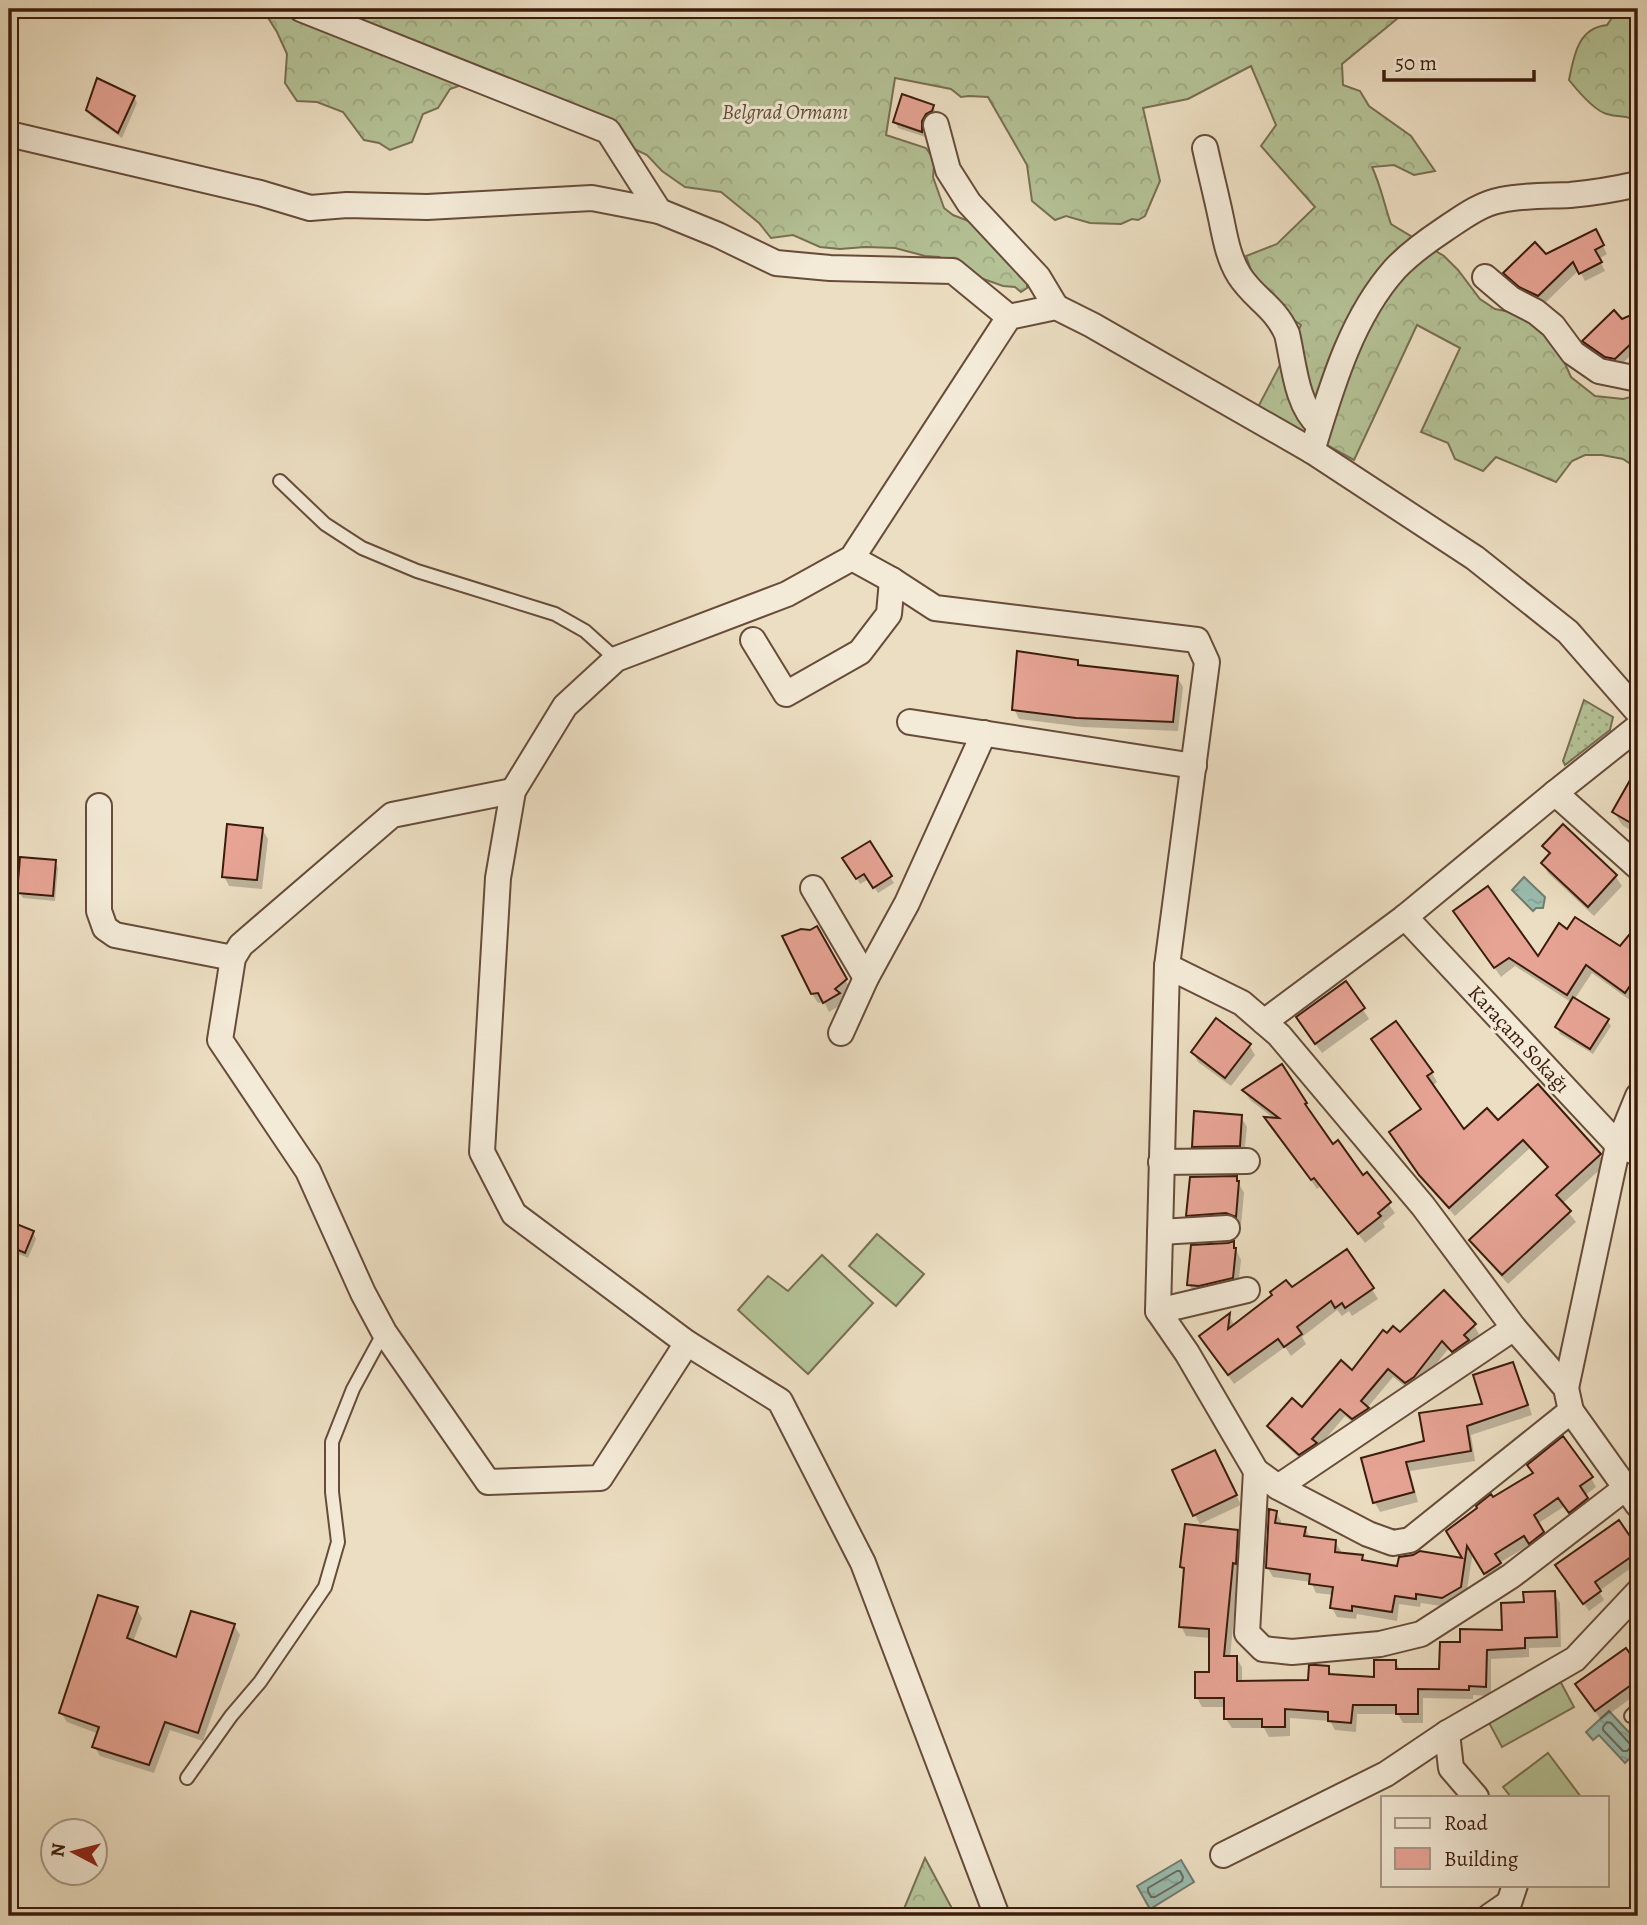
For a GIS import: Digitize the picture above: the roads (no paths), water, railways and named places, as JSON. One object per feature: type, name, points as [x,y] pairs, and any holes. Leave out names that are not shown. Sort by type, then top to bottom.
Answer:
[{"type":"street","points":[[300,9],[608,131],[659,211]]},
{"type":"street","points":[[936,125],[948,170],[969,203],[1038,277],[1056,307],[1311,451],[1475,558],[1568,632],[1638,712]]},
{"type":"street","points":[[9,134],[310,208],[347,205],[427,207],[592,198],[659,211],[776,263],[830,268],[953,271],[1009,317]]},
{"type":"street","points":[[1205,148],[1233,264],[1247,286],[1272,309],[1283,324],[1302,402],[1319,425]]},
{"type":"street","points":[[1311,451],[1348,346],[1364,312],[1379,289],[1415,249],[1467,214],[1499,200],[1591,193],[1638,184]]},
{"type":"street","points":[[1485,276],[1511,299],[1536,312],[1553,326],[1573,353],[1590,365],[1599,371],[1638,379]]},
{"type":"street","points":[[997,1916],[863,1563],[780,1401],[687,1343],[513,1214],[482,1152],[498,878],[513,791],[565,705],[616,659],[787,594],[852,558],[1009,317],[1056,307]]},
{"type":"street","points":[[852,558],[935,608],[1197,640],[1207,662],[1167,966],[1158,1311],[1187,1353],[1256,1471],[1278,1488],[1368,1534],[1393,1543],[1410,1540],[1568,1399],[1628,1149],[1638,1096]]},
{"type":"street","points":[[753,640],[786,694],[860,652],[888,614],[892,580]]},
{"type":"street","points":[[910,722],[1194,766]]},
{"type":"street","points":[[1264,1022],[1405,917],[1638,727]]},
{"type":"street","points":[[841,1033],[866,978],[907,903],[984,733]]},
{"type":"street","points":[[513,791],[392,815],[241,945],[233,958],[220,1040],[308,1171],[363,1293],[384,1332],[488,1482],[600,1478],[687,1343]]},
{"type":"street","points":[[1555,793],[1638,867]]},
{"type":"street","points":[[99,806],[99,911],[105,928],[115,935],[233,958]]},
{"type":"street","points":[[813,888],[866,978]]},
{"type":"street","name":"Karaçam Sokağı","points":[[1405,917],[1628,1149]]},
{"type":"street","points":[[1167,966],[1242,1003],[1279,1035],[1423,1206],[1568,1399],[1632,1496],[1421,1634],[1380,1644],[1292,1652],[1263,1649],[1247,1633],[1256,1471]]},
{"type":"street","points":[[1161,1162],[1247,1160]]},
{"type":"street","points":[[1160,1232],[1227,1228]]},
{"type":"street","points":[[1158,1311],[1247,1290]]},
{"type":"street","points":[[1278,1488],[1514,1328]]},
{"type":"street","points":[[1223,1855],[1386,1774],[1447,1733],[1575,1659],[1638,1592]]},
{"type":"street","points":[[1447,1733],[1451,1768],[1475,1796]]},
{"type":"street","points":[[1490,1916],[1509,1903],[1515,1886]]},
{"type":"lane","points":[[280,481],[324,524],[362,548],[416,571],[555,614],[585,631],[616,659]]},
{"type":"lane","points":[[187,1778],[231,1716],[260,1682],[325,1587],[338,1542],[332,1492],[332,1442],[353,1389],[384,1332]]},
{"type":"water","points":[[1524,877],[1545,897],[1543,908],[1533,911],[1512,890]]},
{"type":"water","points":[[1609,1711],[1638,1742],[1638,1750],[1625,1763],[1599,1735],[1593,1740],[1586,1732]]},
{"type":"water","points":[[1181,1860],[1194,1882],[1150,1909],[1137,1886]]},
{"type":"park label","name":"Belgrad Ormanı","points":[[785,112]]}]
